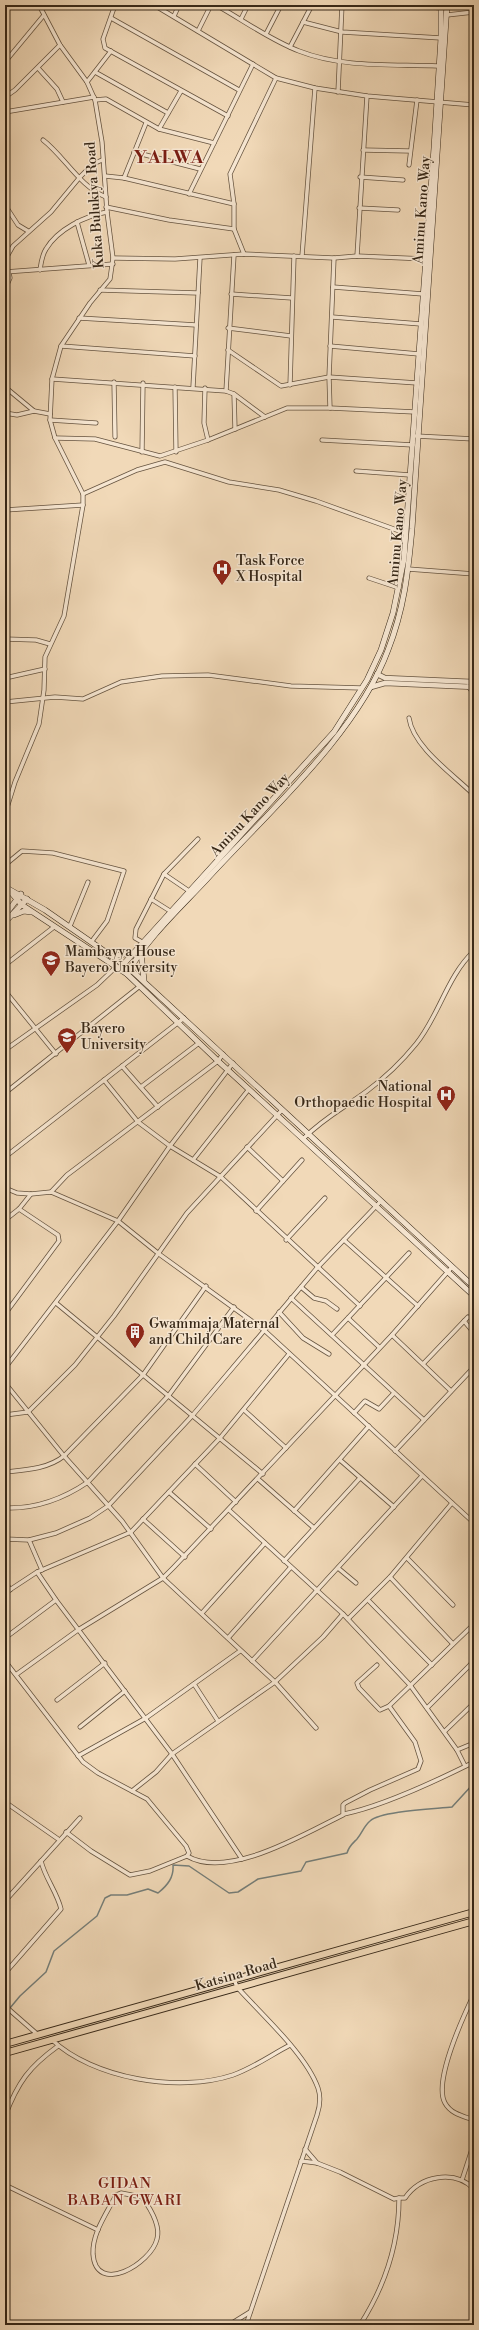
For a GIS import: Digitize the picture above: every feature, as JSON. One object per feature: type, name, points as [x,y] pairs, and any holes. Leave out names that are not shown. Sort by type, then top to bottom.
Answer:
[{"type":"highway","name":"Katsina Road","points":[[5,2044],[474,1912]]},
{"type":"highway","name":"Katsina Road","points":[[5,2053],[50,2039],[474,1921]]},
{"type":"main road","name":"Aminu Kano Way","points":[[129,971],[141,953],[277,800],[328,740],[362,688],[381,650],[398,591],[404,559],[412,445],[416,436],[414,412],[447,5]]},
{"type":"main road","name":"Aminu Kano Way","points":[[120,966],[189,891],[330,746],[371,687],[388,651],[405,595],[408,569],[439,101],[438,66],[441,38],[441,6]]},
{"type":"main road","points":[[398,591],[405,595]]},
{"type":"main road","points":[[7,888],[21,894],[92,941],[113,956],[120,966]]},
{"type":"main road","points":[[7,888],[16,901],[54,927],[144,980],[247,1076],[377,1206],[474,1296]]},
{"type":"main road","points":[[5,922],[21,894]]},
{"type":"main road","points":[[8,916],[27,899]]},
{"type":"main road","points":[[8,916],[24,911],[33,912]]},
{"type":"main road","points":[[113,956],[132,952]]},
{"type":"main road","points":[[141,953],[144,980]]},
{"type":"main road","points":[[129,971],[140,986],[218,1061],[278,1115],[306,1136],[381,1202],[474,1287]]},
{"type":"main road","points":[[242,1082],[247,1076]]},
{"type":"street","name":"Kuka Bulukiya Road","points":[[5,814],[39,724],[44,690],[45,657],[64,616],[83,505],[83,494],[55,438],[50,420],[52,378],[61,346],[79,318],[110,279],[113,264],[106,207],[102,142],[94,99],[87,82],[60,44],[39,5]]},
{"type":"street","points":[[115,5],[103,43],[105,48],[228,116]]},
{"type":"street","points":[[154,5],[276,78],[315,88],[367,96],[474,105]]},
{"type":"street","points":[[174,16],[179,5]]},
{"type":"street","points":[[198,31],[211,5]]},
{"type":"street","points":[[216,5],[290,47],[311,55],[340,62],[438,66]]},
{"type":"street","points":[[241,19],[248,5]]},
{"type":"street","points":[[266,34],[281,5]]},
{"type":"street","points":[[290,47],[312,5]]},
{"type":"street","points":[[338,92],[342,32],[342,5]]},
{"type":"street","points":[[408,5],[441,6]]},
{"type":"street","points":[[447,15],[474,12]]},
{"type":"street","points":[[5,62],[44,15]]},
{"type":"street","points":[[111,18],[239,90]]},
{"type":"street","points":[[303,22],[342,32],[441,38]]},
{"type":"street","points":[[5,97],[38,68],[60,44]]},
{"type":"street","points":[[87,82],[111,51]]},
{"type":"street","points":[[189,194],[253,64]]},
{"type":"street","points":[[38,68],[57,90],[62,102]]},
{"type":"street","points":[[95,72],[168,113]]},
{"type":"street","points":[[244,254],[234,229],[234,204],[231,170],[276,78]]},
{"type":"street","points":[[302,256],[315,88]]},
{"type":"street","points":[[159,129],[181,91]]},
{"type":"street","points":[[357,256],[360,177],[367,96]]},
{"type":"street","points":[[5,112],[62,102],[106,99],[159,129],[214,143]]},
{"type":"street","points":[[410,165],[410,151],[417,100]]},
{"type":"street","points":[[124,178],[146,123]]},
{"type":"street","points":[[43,140],[55,149],[96,192],[106,197]]},
{"type":"street","points":[[362,150],[410,151]]},
{"type":"street","points":[[134,152],[200,169]]},
{"type":"street","points":[[5,260],[13,246],[51,212],[80,176],[93,164],[102,160]]},
{"type":"street","points":[[105,176],[124,178],[234,204]]},
{"type":"street","points":[[360,177],[403,180]]},
{"type":"street","points":[[5,204],[18,225],[28,231]]},
{"type":"street","points":[[106,207],[169,220],[234,229]]},
{"type":"street","points":[[359,208],[398,210]]},
{"type":"street","points":[[40,270],[46,249],[66,229],[78,222],[107,212]]},
{"type":"street","points":[[78,222],[90,265]]},
{"type":"street","points":[[113,258],[200,258],[244,254],[334,258],[357,256],[426,259]]},
{"type":"street","points":[[226,391],[228,328],[234,255]]},
{"type":"street","points":[[290,385],[294,256]]},
{"type":"street","points":[[193,387],[200,258]]},
{"type":"street","points":[[330,408],[329,377],[334,258]]},
{"type":"street","points":[[5,290],[10,278],[7,273],[113,264]]},
{"type":"street","points":[[333,287],[423,294]]},
{"type":"street","points":[[100,290],[198,293]]},
{"type":"street","points":[[231,294],[292,298]]},
{"type":"street","points":[[332,317],[421,324]]},
{"type":"street","points":[[79,318],[196,324]]},
{"type":"street","points":[[228,328],[291,336]]},
{"type":"street","points":[[61,346],[195,356]]},
{"type":"street","points":[[330,346],[419,354]]},
{"type":"street","points":[[228,350],[281,386],[329,377],[417,383]]},
{"type":"street","points":[[52,378],[143,383],[226,391],[234,394],[265,418]]},
{"type":"street","points":[[114,382],[115,437]]},
{"type":"street","points":[[142,452],[143,383]]},
{"type":"street","points":[[5,387],[34,411]]},
{"type":"street","points":[[175,387],[176,452]]},
{"type":"street","points":[[205,388],[204,423],[208,440]]},
{"type":"street","points":[[234,394],[235,429]]},
{"type":"street","points":[[55,438],[95,439],[160,456],[176,452],[208,440],[287,408],[330,408],[414,412]]},
{"type":"street","points":[[5,413],[17,415],[34,411],[50,414]]},
{"type":"street","points":[[50,420],[96,422]]},
{"type":"street","points":[[416,436],[474,440]]},
{"type":"street","points":[[322,440],[412,445]]},
{"type":"street","points":[[83,494],[137,470],[165,462],[229,482],[279,490],[316,501],[405,533]]},
{"type":"street","points":[[356,471],[410,475]]},
{"type":"street","points":[[5,510],[83,505]]},
{"type":"street","points":[[408,569],[474,574]]},
{"type":"street","points":[[369,578],[398,591]]},
{"type":"street","points":[[5,639],[36,640],[50,644]]},
{"type":"street","points":[[5,678],[45,669]]},
{"type":"street","points":[[377,674],[385,678],[474,682]]},
{"type":"street","points":[[5,702],[55,697],[83,699],[121,682],[162,676],[208,675],[291,686],[362,688]]},
{"type":"street","points":[[371,687],[385,683],[474,687]]},
{"type":"street","points":[[468,686],[474,694]]},
{"type":"street","points":[[409,718],[415,734],[428,752],[474,795]]},
{"type":"street","points":[[142,942],[135,938],[135,933],[164,874],[198,839]]},
{"type":"street","points":[[5,865],[22,851],[53,854],[124,870],[107,921],[92,941]]},
{"type":"street","points":[[164,874],[189,891]]},
{"type":"street","points":[[70,926],[88,882]]},
{"type":"street","points":[[151,898],[170,911]]},
{"type":"street","points":[[5,965],[54,927]]},
{"type":"street","points":[[306,1136],[328,1115],[368,1090],[415,1045],[434,1015],[459,967],[474,951]]},
{"type":"street","points":[[5,1050],[37,1030],[120,966]]},
{"type":"street","points":[[5,1093],[140,986]]},
{"type":"street","points":[[5,991],[56,1054]]},
{"type":"street","points":[[5,1157],[185,1018]]},
{"type":"street","points":[[140,1087],[199,1043]]},
{"type":"street","points":[[51,1192],[66,1174],[158,1107],[218,1061],[223,1054]]},
{"type":"street","points":[[5,1368],[118,1221],[170,1146],[233,1063]]},
{"type":"street","points":[[122,1066],[158,1107]]},
{"type":"street","points":[[104,1080],[138,1122],[170,1146],[221,1177],[286,1240],[360,1306]]},
{"type":"street","points":[[193,1160],[249,1089]]},
{"type":"street","points":[[5,1415],[28,1412],[51,1391],[99,1337],[187,1214],[206,1191],[221,1177],[282,1110]]},
{"type":"street","points":[[247,1147],[282,1181]]},
{"type":"street","points":[[256,1211],[302,1160]]},
{"type":"street","points":[[5,1188],[31,1194],[51,1192],[118,1221],[159,1254],[206,1286],[264,1330],[474,1523]]},
{"type":"street","points":[[5,1220],[19,1209],[31,1194]]},
{"type":"street","points":[[286,1240],[325,1198]]},
{"type":"street","points":[[5,1539],[29,1540],[56,1533],[90,1518],[108,1506],[192,1416],[317,1268],[381,1202]]},
{"type":"street","points":[[5,1314],[59,1241],[58,1235],[19,1209]]},
{"type":"street","points":[[344,1240],[418,1306]]},
{"type":"street","points":[[332,1335],[387,1279],[410,1253]]},
{"type":"street","points":[[16,1674],[78,1630],[163,1578],[211,1530],[379,1347],[392,1335],[452,1267]]},
{"type":"street","points":[[5,1472],[34,1469],[53,1463],[64,1456],[143,1375],[206,1286]]},
{"type":"street","points":[[301,1287],[314,1298],[326,1301],[337,1309]]},
{"type":"street","points":[[291,1298],[424,1420]]},
{"type":"street","points":[[56,1303],[263,1474]]},
{"type":"street","points":[[5,1508],[34,1506],[65,1494],[88,1482],[169,1395],[234,1307]]},
{"type":"street","points":[[279,1312],[303,1338],[329,1354]]},
{"type":"street","points":[[423,1364],[468,1317]]},
{"type":"street","points":[[348,1318],[379,1347]]},
{"type":"street","points":[[464,1321],[474,1333]]},
{"type":"street","points":[[392,1335],[450,1391]]},
{"type":"street","points":[[5,1593],[37,1572],[131,1532],[220,1438],[289,1354]]},
{"type":"street","points":[[395,1451],[474,1366]]},
{"type":"street","points":[[5,1384],[64,1456],[131,1532],[163,1578],[275,1682],[316,1728]]},
{"type":"street","points":[[354,1413],[365,1401],[376,1409],[380,1408],[394,1392]]},
{"type":"street","points":[[244,1410],[286,1448]]},
{"type":"street","points":[[294,1511],[369,1426]]},
{"type":"street","points":[[340,1460],[394,1507]]},
{"type":"street","points":[[196,1464],[236,1502]]},
{"type":"street","points":[[252,1661],[422,1476]]},
{"type":"street","points":[[284,1561],[360,1478]]},
{"type":"street","points":[[258,1479],[314,1528]]},
{"type":"street","points":[[169,1492],[211,1530]]},
{"type":"street","points":[[348,1619],[368,1601],[390,1577],[452,1503]]},
{"type":"street","points":[[229,1510],[343,1614],[410,1685],[445,1731],[466,1766]]},
{"type":"street","points":[[143,1519],[185,1557]]},
{"type":"street","points":[[29,1540],[42,1570]]},
{"type":"street","points":[[202,1613],[265,1543]]},
{"type":"street","points":[[407,1558],[453,1605]]},
{"type":"street","points":[[228,1638],[291,1567]]},
{"type":"street","points":[[338,1568],[356,1583]]},
{"type":"street","points":[[37,1572],[78,1630],[105,1663],[172,1754],[242,1859]]},
{"type":"street","points":[[390,1577],[453,1644]]},
{"type":"street","points":[[5,1580],[10,1590]]},
{"type":"street","points":[[5,1638],[56,1600]]},
{"type":"street","points":[[368,1601],[432,1665]]},
{"type":"street","points":[[132,1791],[156,1772],[172,1754],[275,1682],[323,1637],[343,1614]]},
{"type":"street","points":[[377,1665],[357,1683],[378,1710],[389,1706],[474,1625]]},
{"type":"street","points":[[78,1756],[105,1743],[146,1718],[240,1651]]},
{"type":"street","points":[[427,1708],[474,1660]]},
{"type":"street","points":[[5,1661],[78,1756],[90,1769],[147,1799],[186,1846],[189,1851],[187,1856]]},
{"type":"street","points":[[58,1700],[105,1663]]},
{"type":"street","points":[[470,1665],[474,1669]]},
{"type":"street","points":[[194,1684],[218,1721]]},
{"type":"street","points":[[80,1727],[125,1691]]},
{"type":"street","points":[[445,1731],[474,1703]]},
{"type":"street","points":[[344,1814],[343,1805],[345,1803],[370,1790],[418,1769],[421,1766],[415,1742],[389,1706]]},
{"type":"street","points":[[457,1750],[474,1743]]},
{"type":"street","points":[[66,1832],[91,1851],[130,1876],[187,1856],[201,1863],[215,1864],[242,1859],[271,1850],[344,1814],[386,1800],[474,1762]]},
{"type":"street","points":[[5,1802],[58,1839]]},
{"type":"street","points":[[5,1901],[41,1861],[58,1839],[80,1818]]},
{"type":"street","points":[[5,1973],[61,1909],[49,1884],[41,1861]]},
{"type":"street","points":[[234,1979],[236,1987],[290,2045],[311,2074],[320,2096],[319,2108],[246,2325]]},
{"type":"street","points":[[474,1994],[452,2041],[443,2092],[445,2104],[450,2109],[474,2120]]},
{"type":"street","points":[[8,2008],[37,2034]]},
{"type":"street","points":[[50,2039],[58,2046],[100,2069],[130,2077],[182,2082],[232,2075],[290,2045]]},
{"type":"street","points":[[5,2116],[26,2074],[41,2059],[58,2046]]},
{"type":"street","points":[[462,2180],[474,2143]]},
{"type":"street","points":[[305,2149],[317,2163]]},
{"type":"street","points":[[301,2161],[317,2163],[394,2199],[405,2198],[414,2186],[424,2181],[440,2178],[462,2180],[474,2189]]},
{"type":"street","points":[[5,2185],[98,2230]]},
{"type":"street","points":[[131,2194],[142,2197],[148,2206],[156,2223],[157,2239],[144,2260],[131,2268],[113,2275],[104,2274],[98,2268],[93,2255],[98,2230],[116,2195],[131,2194]]},
{"type":"street","points":[[360,2325],[381,2289],[388,2270],[398,2223],[399,2198]]},
{"type":"street","points":[[229,2325],[250,2312]]},
{"type":"waterway","points":[[5,2014],[20,1996],[46,1972],[54,1951],[97,1916],[105,1898],[111,1895],[127,1895],[148,1889],[158,1893],[170,1880],[173,1865],[189,1866],[229,1893],[238,1892],[258,1879],[301,1871],[306,1862],[347,1853],[366,1825],[376,1818],[396,1813],[452,1807],[474,1783]]},
{"type":"place","name":"Task Force X Hospital","points":[[222,586]]},
{"type":"place","name":"Mambayya House Bayero University","points":[[51,977]]},
{"type":"place","name":"Bayero University","points":[[67,1054]]},
{"type":"place","name":"National Orthopaedic Hospital","points":[[446,1112]]},
{"type":"place","name":"Gwammaja Maternal and Child Care","points":[[135,1349]]},
{"type":"district","name":"YALWA","points":[[169,157]]},
{"type":"district","name":"GIDAN BABAN GWARI","points":[[125,2192]]}]
